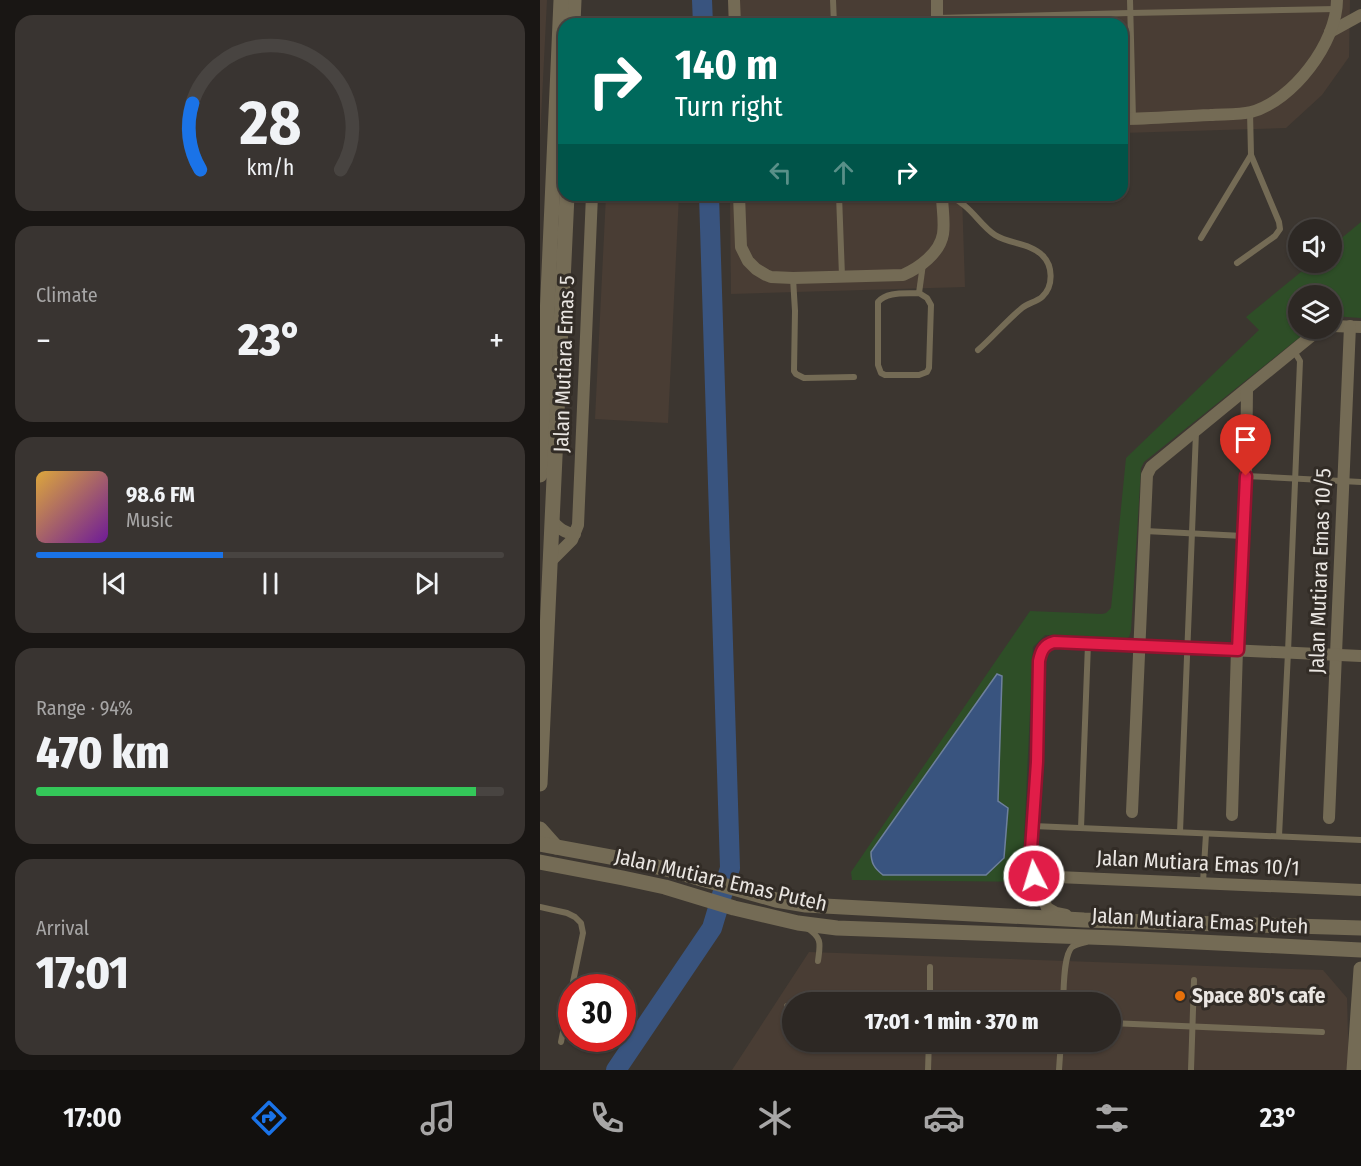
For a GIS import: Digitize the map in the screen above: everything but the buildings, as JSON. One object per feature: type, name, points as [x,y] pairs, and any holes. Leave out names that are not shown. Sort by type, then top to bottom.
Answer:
[{"type":"street","name":"Jalan Mutiara Emas 5","points":[[560,18],[561,0]]},
{"type":"street","points":[[573,18],[574,0]]},
{"type":"street","points":[[734,0],[735,18]]},
{"type":"street","points":[[937,0],[937,18]]},
{"type":"street","points":[[1128,119],[1250,112],[1271,103],[1294,86],[1312,65],[1330,32],[1337,5]]},
{"type":"street","points":[[1330,32],[1361,15]]},
{"type":"street","name":"Jalan Mutiara Emas 5","points":[[540,475],[550,309],[558,84]]},
{"type":"street","name":"Jalan Mutiara Emas 5","points":[[540,784],[552,521],[550,309],[566,201]]},
{"type":"street","name":"Jalan Mutiara Emas 5","points":[[575,534],[578,525],[592,201]]},
{"type":"street","points":[[739,201],[741,247],[745,257],[761,273],[771,277],[793,278],[903,275],[926,260],[937,246],[943,233],[942,201]]},
{"type":"street","name":"Jalan Mutiara Emas 10/5","points":[[1329,818],[1343,481],[1356,327]]},
{"type":"street","points":[[1132,812],[1147,475],[1151,467],[1308,339]]},
{"type":"street","points":[[1232,815],[1246,476],[1247,390]]},
{"type":"street","points":[[550,562],[567,546],[575,534],[561,530],[552,521]]},
{"type":"street","points":[[1084,920],[1056,913],[1047,908],[1030,864],[1037,762],[1039,661],[1043,648],[1050,643],[1139,645],[1361,656]]},
{"type":"street","points":[[540,829],[556,847]]},
{"type":"street","name":"Jalan Mutiara Emas Puteh","points":[[540,844],[670,870],[776,900],[806,904],[1084,920],[1361,928]]},
{"type":"street","name":"Jalan Mutiara Emas Puteh","points":[[540,862],[665,887],[734,908],[798,923],[837,928],[1361,950]]},
{"type":"street","name":"Jalan Mutiara Emas 10/1","points":[[1034,876],[1361,890]]},
{"type":"street","points":[[1325,948],[1347,959],[1360,978]]},
{"type":"street","points":[[1354,1070],[1361,969]]},
{"type":"lane","points":[[833,0],[834,18]]},
{"type":"lane","points":[[1128,84],[1130,0]]},
{"type":"lane","points":[[1009,18],[1337,5]]},
{"type":"lane","points":[[1238,263],[1275,236],[1280,229],[1251,155],[1250,112]]},
{"type":"lane","points":[[1201,238],[1251,155]]},
{"type":"lane","points":[[839,201],[842,276]]},
{"type":"lane","points":[[959,201],[992,233],[1040,253],[1048,262],[1051,272],[1045,294],[1022,308],[978,350]]},
{"type":"lane","points":[[919,293],[926,260]]},
{"type":"lane","points":[[793,278],[794,371],[804,378],[854,376]]},
{"type":"lane","points":[[919,293],[927,298],[931,305],[929,368],[927,372],[919,375],[885,375],[881,373],[878,365],[878,302],[888,295],[919,293]]},
{"type":"lane","points":[[1279,836],[1300,362],[1294,351]]},
{"type":"lane","points":[[1180,832],[1196,431]]},
{"type":"lane","points":[[1246,476],[1361,482]]},
{"type":"lane","points":[[1144,531],[1243,536]]},
{"type":"lane","points":[[1081,828],[1088,644]]},
{"type":"lane","points":[[1033,826],[1361,840]]},
{"type":"lane","points":[[1203,882],[1206,834]]},
{"type":"lane","points":[[540,907],[567,913],[581,923],[583,933],[575,974]]},
{"type":"lane","points":[[798,923],[816,934],[819,939],[818,961]]},
{"type":"lane","points":[[1064,992],[1068,956],[1072,947],[1087,942],[1118,938]]},
{"type":"lane","points":[[930,966],[930,992]]},
{"type":"lane","points":[[1191,1070],[1194,980]]},
{"type":"lane","points":[[1121,1023],[1322,1032]]},
{"type":"lane","points":[[928,1052],[928,1070]]},
{"type":"lane","points":[[1059,1070],[1060,1052]]},
{"type":"shaded area","points":[[540,0],[547,0],[540,139]]},
{"type":"shaded area","points":[[728,0],[1350,0],[1349,57],[1322,95],[1286,128],[1128,133],[1128,18],[728,18]]},
{"type":"shaded area","points":[[606,201],[679,201],[668,423],[595,419]]},
{"type":"shaded area","points":[[730,201],[962,201],[965,287],[731,294]]},
{"type":"shaded area","points":[[809,952],[1323,970],[1347,998],[1349,1070],[732,1070],[782,993],[782,1052],[1121,1052],[1121,992],[783,992]]},
{"type":"green space","points":[[1361,222],[1361,318],[1342,317],[1342,285],[1288,285],[1288,339],[1298,339],[1144,462],[1141,468],[1129,637],[1125,639],[1045,635],[1033,647],[1023,861],[1030,882],[852,880],[851,872],[1030,611],[1102,614],[1111,608],[1126,458],[1259,330],[1246,317],[1300,273],[1342,273],[1342,238]]},
{"type":"water","points":[[997,674],[1002,676],[998,801],[1008,808],[1004,858],[986,875],[883,875],[874,865],[871,852]]},
{"type":"waterway","points":[[702,0],[703,18]]},
{"type":"waterway","points":[[616,1070],[712,928],[730,868],[709,201]]},
{"type":"place","name":"Space 80's cafe","points":[[1180,996]]},
{"type":"route","points":[[1034,876],[1030,864],[1037,762],[1039,661],[1043,648],[1054,642],[1238,650],[1246,476]]}]
